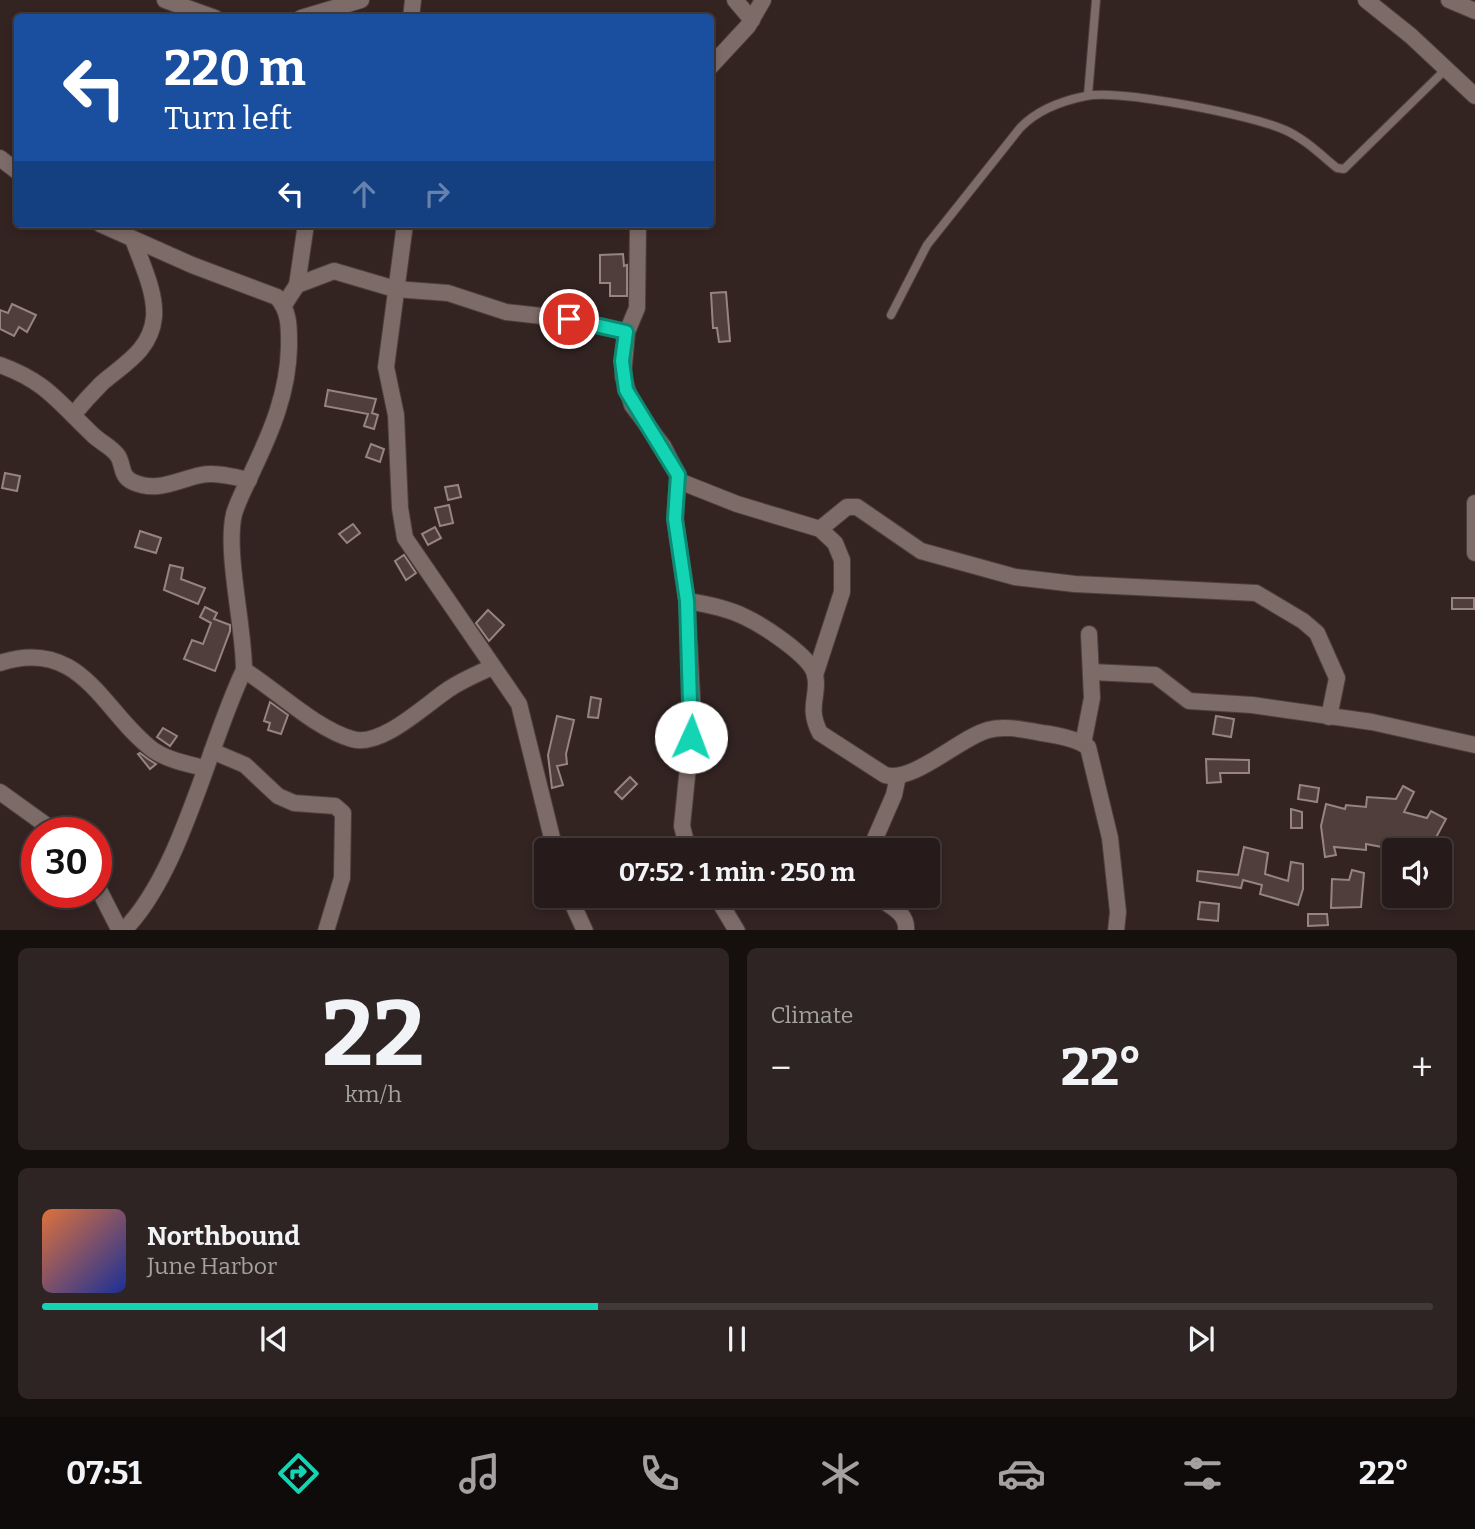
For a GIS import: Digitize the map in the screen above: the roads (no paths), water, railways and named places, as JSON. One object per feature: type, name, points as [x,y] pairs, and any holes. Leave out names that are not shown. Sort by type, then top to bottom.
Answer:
[{"type":"street","points":[[165,0],[204,14]]},
{"type":"street","points":[[314,14],[361,0]]},
{"type":"street","points":[[735,0],[751,20]]},
{"type":"street","points":[[714,62],[751,20],[763,0]]},
{"type":"street","points":[[1366,0],[1411,36],[1475,96]]},
{"type":"street","points":[[1449,0],[1475,11]]},
{"type":"street","points":[[0,158],[14,169]]},
{"type":"street","points":[[109,228],[277,297],[284,305],[289,318],[288,369],[274,425],[234,515],[233,559],[244,643],[244,670],[179,835],[156,885],[125,929],[111,908]]},
{"type":"street","points":[[284,305],[298,285],[305,228]]},
{"type":"street","points":[[404,228],[386,367],[396,415],[400,508],[405,538],[514,698],[523,718],[552,838]]},
{"type":"street","points":[[638,228],[636,309],[626,332],[622,361],[626,390],[632,405],[663,446],[679,481],[675,519],[687,601],[693,717],[682,826],[685,838]]},
{"type":"street","points":[[72,415],[101,384],[136,356],[151,333],[155,315],[147,280],[132,239]]},
{"type":"street","points":[[298,285],[334,271],[395,289],[435,290],[506,312],[569,319],[626,332]]},
{"type":"street","points":[[0,365],[33,378],[50,391],[72,415],[116,453],[122,473],[131,481],[148,487],[174,484],[201,475],[249,480]]},
{"type":"street","points":[[679,481],[737,504],[820,530],[835,543],[842,560],[843,580],[838,609],[815,675],[814,722],[820,733],[884,775],[898,776],[991,729],[1017,728],[1083,744],[1091,755],[1110,838],[1117,901],[1116,930]]},
{"type":"street","points":[[1475,503],[1475,553]]},
{"type":"street","points":[[820,530],[847,507],[857,507],[921,551],[1015,577],[1075,584],[1256,593],[1303,621],[1317,633],[1337,678],[1329,717]]},
{"type":"street","points":[[687,601],[716,606],[746,617],[799,654],[815,675]]},
{"type":"street","points":[[1083,744],[1092,698],[1089,634]]},
{"type":"street","points":[[0,663],[31,658],[59,664],[101,691],[156,752],[204,768]]},
{"type":"street","points":[[244,670],[336,733],[354,740],[369,740],[402,723],[452,687],[492,667]]},
{"type":"street","points":[[1091,672],[1155,675],[1189,701],[1252,705],[1372,722],[1475,745]]},
{"type":"street","points":[[212,751],[245,765],[278,796],[294,803],[335,806],[342,813],[342,878],[326,930]]},
{"type":"street","points":[[875,838],[894,795],[898,776]]},
{"type":"street","points":[[0,792],[35,817]]},
{"type":"street","points":[[575,908],[585,930]]},
{"type":"street","points":[[723,908],[737,930]]},
{"type":"street","points":[[893,908],[906,919],[906,930]]},
{"type":"lane","points":[[1088,95],[1096,0]]},
{"type":"lane","points":[[891,315],[927,246],[1020,128],[1030,117],[1048,107],[1088,95],[1150,100],[1264,123],[1286,130],[1337,168],[1344,169],[1445,69]]}]
